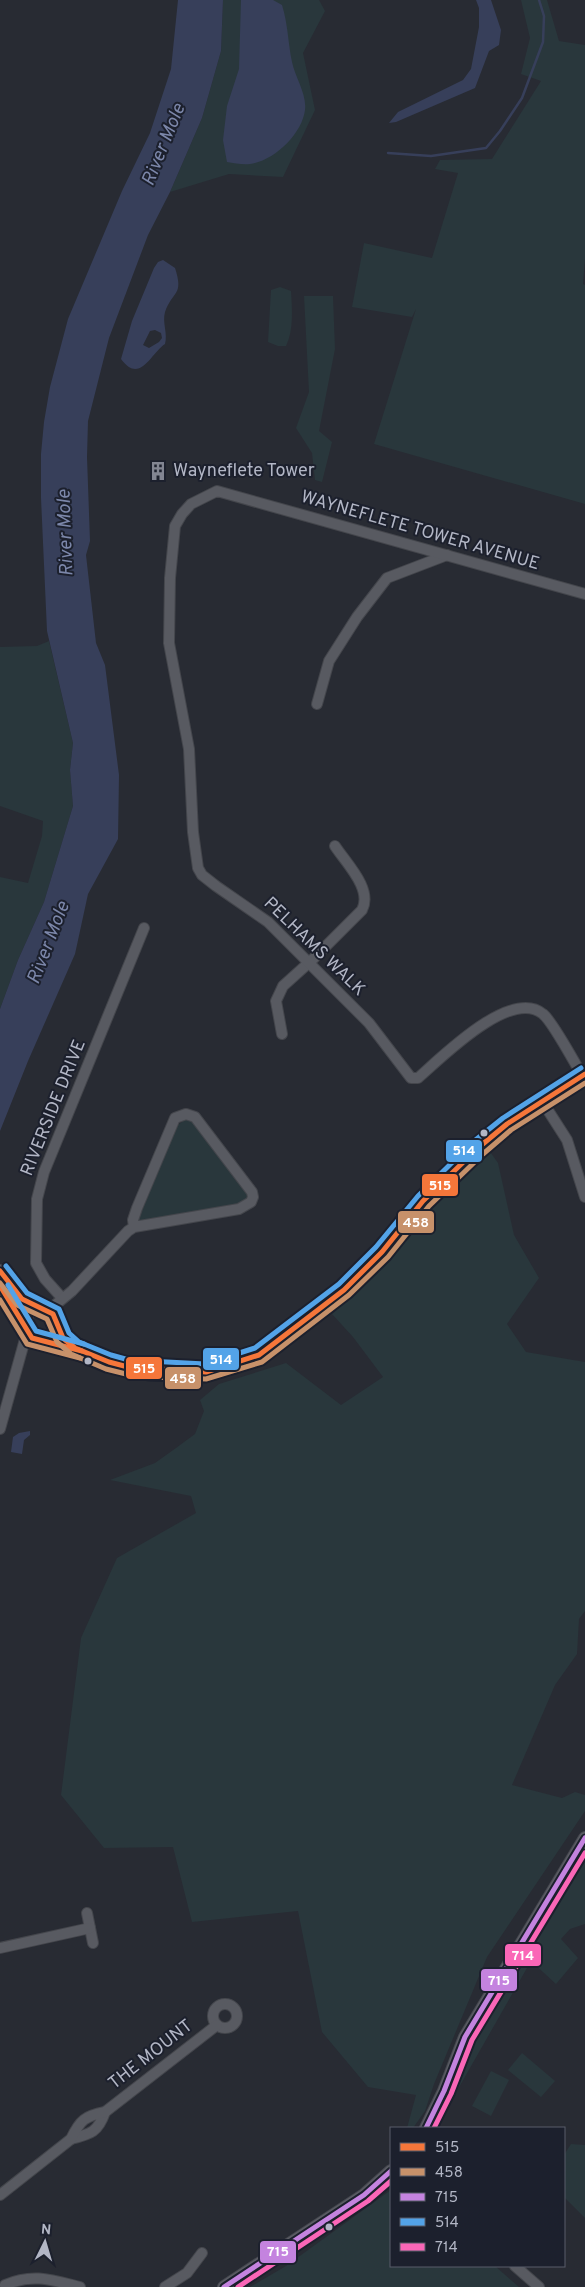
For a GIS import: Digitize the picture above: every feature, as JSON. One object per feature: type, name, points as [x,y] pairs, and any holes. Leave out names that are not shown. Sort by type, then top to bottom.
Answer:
[{"type":"main road","points":[[0,1287],[26,1330],[40,1340],[75,1348],[109,1362],[128,1366],[206,1372],[259,1355],[344,1290],[382,1252],[423,1201],[478,1148],[508,1124],[584,1074]]},
{"type":"main road","points":[[0,1271],[20,1297],[55,1316],[57,1326],[63,1338],[75,1348]]},
{"type":"main road","points":[[26,1330],[27,1315],[43,1309]]},
{"type":"main road","points":[[40,1340],[54,1332],[57,1326]]},
{"type":"main road","points":[[426,2127],[444,2091],[466,2037],[585,1838]]},
{"type":"main road","points":[[224,2287],[364,2195],[390,2172]]},
{"type":"street","name":"WAYNEFLETE TOWER AVENUE","points":[[218,491],[585,594]]},
{"type":"street","name":"PELHAMS WALK","points":[[218,491],[191,504],[182,514],[176,526],[172,547],[168,643],[189,749],[195,858],[202,875],[268,922],[369,1023],[411,1078],[418,1078],[460,1041],[507,1011],[525,1008],[544,1014],[584,1074]]},
{"type":"street","points":[[317,704],[329,660],[357,617],[387,578],[447,555]]},
{"type":"street","points":[[282,1034],[276,1001],[282,986],[362,910],[365,903],[363,889],[335,846]]},
{"type":"street","name":"RIVERSIDE DRIVE","points":[[62,1298],[36,1264],[37,1199],[44,1172],[144,928]]},
{"type":"street","points":[[542,1102],[566,1140],[585,1197]]},
{"type":"street","points":[[43,1309],[62,1298],[82,1280],[134,1227],[239,1209],[251,1202],[252,1192],[195,1117],[186,1114],[175,1118],[137,1208],[134,1227]]},
{"type":"street","points":[[0,1429],[26,1330]]},
{"type":"street","points":[[20,1358],[40,1340]]},
{"type":"street","points":[[87,1913],[93,1943]]},
{"type":"street","points":[[0,1948],[90,1928]]},
{"type":"street","name":"THE MOUNT","points":[[71,2140],[77,2127],[88,2116],[105,2112],[217,2025]]},
{"type":"street","name":"THE MOUNT","points":[[0,2195],[71,2140],[86,2136],[100,2126],[105,2112]]},
{"type":"street","points":[[165,2287],[187,2273],[202,2253]]},
{"type":"street","points":[[517,2267],[540,2287]]},
{"type":"street","points":[[4,2283],[27,2277],[48,2279],[80,2287]]},
{"type":"shaded area","points":[[223,0],[319,0],[325,11],[303,53],[315,110],[283,177],[229,174],[170,192],[202,118],[221,51]]},
{"type":"shaded area","points":[[521,0],[547,0],[559,41],[585,45],[585,259],[583,284],[585,285],[585,504],[374,444],[416,309],[412,317],[352,307],[364,243],[432,258],[458,173],[435,169],[440,160],[492,159],[541,81],[521,74],[530,38]]},
{"type":"shaded area","points":[[280,287],[291,291],[291,326],[286,346],[278,346],[268,342],[271,290]]},
{"type":"shaded area","points":[[304,296],[333,296],[335,349],[319,431],[332,442],[322,482],[315,480],[312,453],[296,428],[309,392]]},
{"type":"shaded area","points":[[49,641],[73,743],[70,770],[73,806],[44,902],[18,960],[0,1009],[0,877],[28,883],[42,836],[43,821],[0,806],[0,647],[37,646]]},
{"type":"shaded area","points":[[186,1119],[194,1122],[249,1196],[236,1206],[139,1223],[138,1217],[175,1127]]},
{"type":"shaded area","points":[[488,1149],[498,1163],[514,1235],[539,1278],[507,1324],[526,1352],[585,1362],[585,1611],[579,1619],[577,1654],[555,1685],[512,1785],[562,1798],[575,1792],[585,1795],[585,1811],[487,1957],[434,2084],[425,2111],[414,2127],[407,2127],[416,2095],[368,2087],[322,2032],[298,1911],[192,1922],[173,1847],[104,1848],[61,1795],[81,1638],[117,1558],[196,1513],[191,1496],[110,1480],[155,1463],[195,1434],[204,1411],[200,1400],[219,1384],[286,1363],[341,1405],[383,1377],[353,1337],[332,1314],[377,1274],[440,1197]]},
{"type":"shaded area","points":[[585,1854],[585,1924],[570,1929],[561,1939],[578,1958],[556,1984],[531,1961],[450,2103],[476,2032],[519,1954]]},
{"type":"shaded area","points":[[522,2053],[555,2081],[541,2097],[508,2070]]},
{"type":"shaded area","points":[[491,2071],[509,2080],[491,2116],[472,2106]]},
{"type":"shaded area","points":[[571,2144],[585,2145],[585,2218],[565,2198],[565,2153]]},
{"type":"shaded area","points":[[390,2191],[390,2267],[496,2267],[519,2287],[250,2287],[286,2266]]},
{"type":"water","name":"River Mole","points":[[178,0],[223,0],[221,51],[202,118],[170,192],[148,235],[109,338],[88,421],[87,457],[90,541],[86,555],[96,643],[105,665],[119,775],[118,839],[88,894],[75,954],[28,1061],[0,1131],[0,1009],[18,960],[44,902],[73,806],[70,770],[73,743],[47,631],[41,498],[41,454],[44,422],[50,387],[68,319],[122,191],[150,133],[171,69]]},
{"type":"water","points":[[241,0],[273,0],[282,5],[286,19],[292,62],[303,92],[305,104],[303,119],[293,137],[268,158],[247,164],[227,162],[223,140],[227,106],[239,69]]},
{"type":"water","points":[[476,0],[491,0],[501,30],[499,45],[489,51],[475,88],[396,122],[389,123],[398,112],[463,80],[471,69],[479,27],[479,8]]},
{"type":"water","points":[[163,260],[175,268],[178,288],[165,312],[165,344],[145,365],[134,369],[121,359],[132,321],[158,262]],"holes":[[[155,330],[161,333],[162,338],[159,342],[149,348],[143,345],[150,331]]]},
{"type":"water","points":[[30,1431],[30,1435],[24,1440],[22,1454],[11,1452],[13,1437],[19,1433]]},
{"type":"waterway","points":[[388,153],[431,156],[486,148],[522,98],[543,42],[544,16],[539,0]]},
{"type":"transit line","name":"514","points":[[6,1266],[27,1293],[59,1309],[69,1333],[79,1342],[111,1355],[129,1360],[205,1364],[255,1348],[339,1284],[376,1247],[418,1196],[473,1142],[503,1118],[581,1068]]},
{"type":"transit line","name":"515","points":[[0,1271],[22,1299],[53,1314],[63,1338],[75,1348],[109,1362],[128,1367],[206,1372],[259,1355],[344,1290],[382,1252],[423,1201],[478,1148],[507,1124],[585,1074]]},
{"type":"transit line","name":"458","points":[[0,1283],[17,1305],[47,1319],[57,1342],[71,1354],[106,1369],[150,1377],[206,1379],[262,1362],[349,1295],[388,1257],[429,1206],[483,1154],[511,1130],[585,1083]]},
{"type":"transit line","name":"514","points":[[8,1285],[36,1331],[84,1344]]},
{"type":"transit line","name":"515","points":[[2,1289],[32,1338],[82,1351]]},
{"type":"transit line","name":"458","points":[[0,1300],[27,1344],[80,1358]]},
{"type":"transit line","name":"715","points":[[426,2127],[444,2091],[465,2037],[585,1838]]},
{"type":"transit line","name":"714","points":[[434,2127],[451,2094],[472,2040],[585,1853]]},
{"type":"transit line","name":"715","points":[[224,2287],[364,2195],[390,2172]]},
{"type":"transit line","name":"714","points":[[238,2287],[368,2201],[390,2182]]},
{"type":"place","name":"Wayneflete Tower","points":[[158,471]]}]
